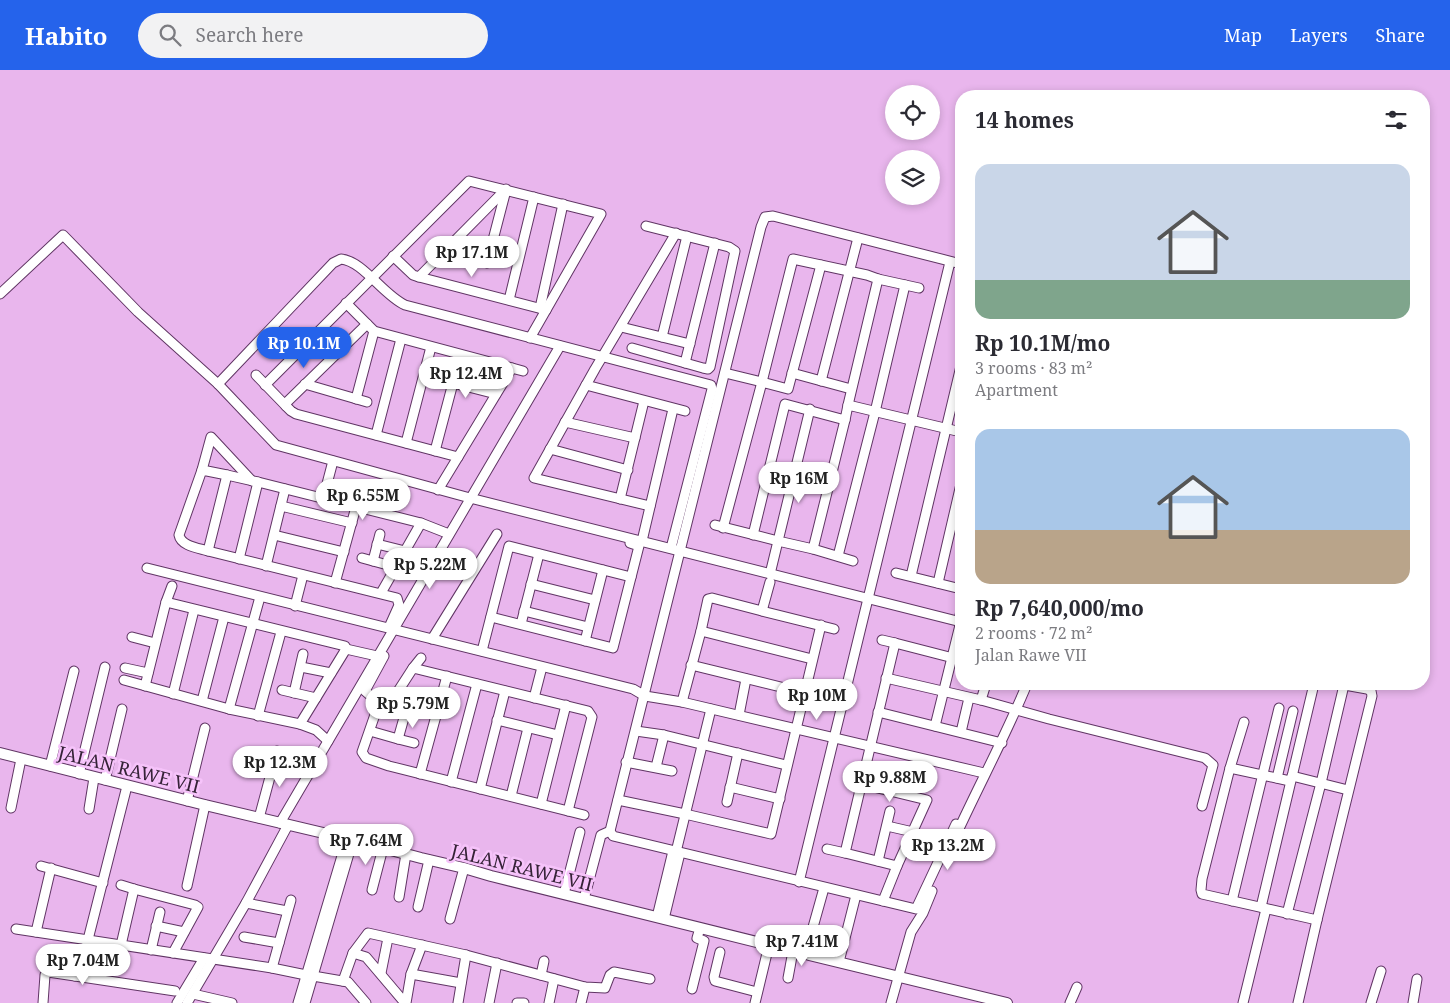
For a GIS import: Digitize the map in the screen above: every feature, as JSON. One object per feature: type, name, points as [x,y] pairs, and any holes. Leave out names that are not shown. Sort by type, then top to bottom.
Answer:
[{"type":"main road","name":"JALAN RAWE VII","points":[[0,753],[187,801],[1007,1003]]},
{"type":"street","points":[[265,385],[468,181],[600,214],[543,309],[530,338]]},
{"type":"street","points":[[419,277],[506,189]]},
{"type":"street","points":[[444,252],[487,263],[506,189]]},
{"type":"street","points":[[509,300],[534,197]]},
{"type":"street","points":[[543,309],[563,204]]},
{"type":"street","points":[[677,551],[765,217],[774,216],[955,263]]},
{"type":"street","points":[[632,348],[708,369],[710,367],[735,251],[715,243],[646,226]]},
{"type":"street","points":[[650,506],[534,478],[586,385],[676,234]]},
{"type":"street","points":[[0,294],[63,235],[138,312],[218,384],[276,445],[438,490],[607,532],[640,544],[677,551],[770,578],[868,597],[955,620]]},
{"type":"street","points":[[662,337],[687,236]]},
{"type":"street","points":[[821,381],[858,238]]},
{"type":"street","points":[[685,363],[715,243]]},
{"type":"street","points":[[392,256],[413,275],[543,309]]},
{"type":"street","points":[[218,384],[333,264],[341,259],[356,264],[389,296],[404,305],[712,386],[645,696],[626,762],[610,832]]},
{"type":"street","points":[[853,561],[813,549],[719,527],[762,382],[792,261],[795,259],[919,288]]},
{"type":"street","points":[[799,882],[950,262]]},
{"type":"street","points":[[753,535],[792,373],[821,265]]},
{"type":"street","points":[[813,549],[878,279]]},
{"type":"street","points":[[838,556],[875,412],[904,285]]},
{"type":"street","points":[[346,303],[370,328],[402,339],[523,371]]},
{"type":"street","points":[[621,327],[690,344]]},
{"type":"street","points":[[286,406],[287,402],[305,384],[370,328]]},
{"type":"street","points":[[356,399],[370,328]]},
{"type":"street","points":[[376,435],[402,339]]},
{"type":"street","points":[[177,1003],[246,903],[284,824],[328,741],[560,346]]},
{"type":"street","points":[[406,443],[431,347]]},
{"type":"street","points":[[438,490],[512,368]]},
{"type":"street","points":[[725,373],[788,389]]},
{"type":"street","points":[[792,373],[851,389]]},
{"type":"street","points":[[256,375],[296,414],[458,457]]},
{"type":"street","points":[[441,380],[496,394]]},
{"type":"street","points":[[435,451],[453,383]]},
{"type":"street","points":[[305,384],[367,402]]},
{"type":"street","points":[[586,385],[685,411]]},
{"type":"street","points":[[911,576],[955,393]]},
{"type":"street","points":[[620,499],[644,401]]},
{"type":"street","points":[[785,404],[810,409],[845,420]]},
{"type":"street","points":[[848,404],[955,430]]},
{"type":"street","points":[[491,617],[613,648],[673,408]]},
{"type":"street","points":[[762,611],[810,409]]},
{"type":"street","points":[[565,422],[635,438]]},
{"type":"street","points":[[255,481],[211,437],[202,470],[179,535],[180,540],[183,543],[208,551],[398,598],[399,602],[394,629],[366,688],[366,694],[378,703],[387,703],[396,695],[412,668],[421,658]]},
{"type":"street","points":[[550,448],[628,470]]},
{"type":"street","points":[[323,499],[333,461]]},
{"type":"street","points":[[202,470],[227,474],[421,523],[448,534]]},
{"type":"street","points":[[208,551],[227,474]]},
{"type":"street","points":[[239,559],[255,481]]},
{"type":"street","points":[[266,566],[285,489]]},
{"type":"street","points":[[281,506],[352,523]]},
{"type":"street","points":[[335,583],[356,508]]},
{"type":"street","points":[[938,583],[955,510]]},
{"type":"street","points":[[381,593],[421,523]]},
{"type":"street","points":[[372,561],[380,534]]},
{"type":"street","points":[[432,639],[497,534]]},
{"type":"street","points":[[274,535],[344,552]]},
{"type":"street","points":[[378,544],[405,551]]},
{"type":"street","points":[[482,651],[491,617],[504,545],[630,577]]},
{"type":"street","points":[[521,624],[539,554]]},
{"type":"street","points":[[362,558],[395,567]]},
{"type":"street","points":[[147,568],[482,651],[633,690],[645,696],[682,702],[984,773]]},
{"type":"street","points":[[585,641],[603,570]]},
{"type":"street","points":[[896,573],[955,587]]},
{"type":"street","points":[[295,606],[303,575]]},
{"type":"street","points":[[531,584],[595,600]]},
{"type":"street","points":[[144,686],[172,586]]},
{"type":"street","points":[[228,709],[260,597]]},
{"type":"street","points":[[682,702],[701,631],[706,601],[709,598],[834,628]]},
{"type":"street","points":[[166,602],[345,646],[346,649],[377,656]]},
{"type":"street","points":[[173,694],[194,610]]},
{"type":"street","points":[[524,611],[588,627]]},
{"type":"street","points":[[202,702],[224,617]]},
{"type":"street","points":[[618,800],[771,834],[786,765],[797,729],[821,626]]},
{"type":"street","points":[[701,631],[812,659]]},
{"type":"street","points":[[258,716],[282,632]]},
{"type":"street","points":[[132,637],[156,643]]},
{"type":"street","points":[[882,640],[955,659]]},
{"type":"street","points":[[935,726],[955,642]]},
{"type":"street","points":[[845,853],[895,644]]},
{"type":"street","points":[[300,724],[346,649]]},
{"type":"street","points":[[294,692],[303,654]]},
{"type":"street","points":[[691,665],[805,693]]},
{"type":"street","points":[[301,666],[331,673]]},
{"type":"street","points":[[79,774],[105,667]]},
{"type":"street","points":[[534,698],[542,667]]},
{"type":"street","points":[[125,668],[148,673]]},
{"type":"street","points":[[412,668],[588,711],[592,717],[568,811]]},
{"type":"street","points":[[50,766],[74,671]]},
{"type":"street","points":[[420,774],[447,676]]},
{"type":"street","points":[[886,678],[981,700],[1205,758],[1213,764],[1202,806]]},
{"type":"street","points":[[739,715],[746,679]]},
{"type":"street","points":[[124,680],[228,709],[300,724],[316,730],[328,741]]},
{"type":"street","points":[[451,782],[477,684]]},
{"type":"street","points":[[282,690],[316,698]]},
{"type":"street","points":[[981,700],[984,690]]},
{"type":"street","points":[[890,1003],[911,932],[923,913],[984,773],[1002,742],[1024,690]]},
{"type":"street","points":[[1243,1003],[1291,778],[1313,690]]},
{"type":"street","points":[[1287,914],[1322,783],[1341,690]]},
{"type":"street","points":[[1298,1003],[1372,694],[1369,690]]},
{"type":"street","points":[[480,789],[505,691]]},
{"type":"street","points":[[396,695],[409,698],[398,739]]},
{"type":"street","points":[[961,732],[969,698]]},
{"type":"street","points":[[378,703],[362,752],[366,758],[388,766],[584,815]]},
{"type":"street","points":[[541,804],[566,705]]},
{"type":"street","points":[[1232,901],[1279,708]]},
{"type":"street","points":[[89,808],[122,709]]},
{"type":"street","points":[[660,918],[711,709]]},
{"type":"street","points":[[1277,778],[1293,711]]},
{"type":"street","points":[[878,712],[1002,742]]},
{"type":"street","points":[[498,720],[558,735]]},
{"type":"street","points":[[1244,722],[1230,768],[1201,890],[1202,894],[1317,920]]},
{"type":"street","points":[[187,801],[205,728]]},
{"type":"street","points":[[510,796],[528,728]]},
{"type":"street","points":[[370,731],[414,743]]},
{"type":"street","points":[[636,732],[664,735],[786,765]]},
{"type":"street","points":[[656,767],[664,735]]},
{"type":"street","points":[[259,818],[277,751]]},
{"type":"street","points":[[727,802],[738,753]]},
{"type":"street","points":[[11,808],[21,759]]},
{"type":"street","points":[[626,762],[672,771]]},
{"type":"street","points":[[1230,768],[1277,778],[1291,778],[1322,783],[1348,790]]},
{"type":"street","points":[[861,784],[927,800],[883,901]]},
{"type":"street","points":[[75,976],[79,975],[89,940],[127,786]]},
{"type":"street","points":[[730,787],[780,799]]},
{"type":"street","points":[[187,886],[205,805]]},
{"type":"street","points":[[878,862],[890,811]]},
{"type":"street","points":[[610,832],[613,836],[676,852],[918,909],[956,824]]},
{"type":"street","points":[[887,826],[913,832]]},
{"type":"street","points":[[564,894],[580,832]]},
{"type":"street","points":[[584,899],[601,835],[610,832]]},
{"type":"street","points":[[305,1003],[310,976],[350,840]]},
{"type":"street","points":[[372,890],[383,848]]},
{"type":"street","points":[[827,849],[898,866]]},
{"type":"street","points":[[399,897],[406,854]]},
{"type":"street","points":[[418,907],[429,860]]},
{"type":"street","points":[[41,866],[103,883]]},
{"type":"street","points":[[36,932],[51,868]]},
{"type":"street","points":[[450,919],[464,868]]},
{"type":"street","points":[[121,886],[198,907],[173,953]]},
{"type":"street","points":[[806,952],[824,888]]},
{"type":"street","points":[[121,945],[134,889]]},
{"type":"street","points":[[839,962],[856,895]]},
{"type":"street","points":[[272,968],[291,900]]},
{"type":"street","points":[[246,903],[287,911]]},
{"type":"street","points":[[151,950],[160,912]]},
{"type":"street","points":[[156,926],[184,932]]},
{"type":"street","points":[[692,989],[704,941],[697,938],[700,928]]},
{"type":"street","points":[[16,930],[209,958],[343,981],[352,986],[366,1003]]},
{"type":"street","points":[[343,981],[353,953],[366,933],[466,955],[585,986],[605,988],[610,975],[614,972],[650,979]]},
{"type":"street","points":[[244,937],[279,943]]},
{"type":"street","points":[[381,974],[388,938]]},
{"type":"street","points":[[406,1003],[411,974],[422,945]]},
{"type":"street","points":[[754,1003],[769,945]]},
{"type":"street","points":[[788,978],[793,951]]},
{"type":"street","points":[[720,952],[714,977],[715,981],[757,992]]},
{"type":"street","points":[[353,953],[366,957],[406,1003]]},
{"type":"street","points":[[458,1003],[466,955]]},
{"type":"street","points":[[187,1003],[209,958]]},
{"type":"street","points":[[541,975],[544,961]]},
{"type":"street","points":[[489,1003],[497,963]]},
{"type":"street","points":[[1371,1003],[1381,970]]},
{"type":"street","points":[[42,1003],[48,972],[175,991]]},
{"type":"street","points":[[411,974],[462,983]]},
{"type":"street","points":[[298,1003],[310,976]]},
{"type":"street","points":[[549,1003],[554,979]]},
{"type":"street","points":[[1413,1003],[1417,979]]},
{"type":"street","points":[[581,1003],[585,986]]},
{"type":"street","points":[[1070,1003],[1077,987]]},
{"type":"street","points":[[193,994],[232,1003]]},
{"type":"street","points":[[518,1003],[524,1003]]}]
